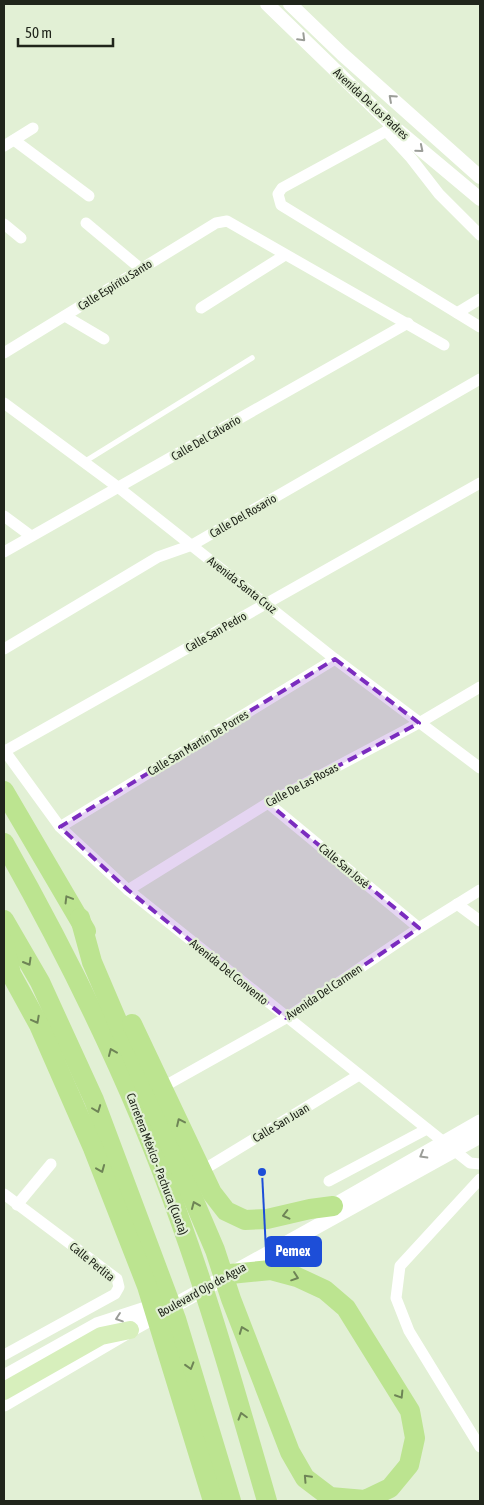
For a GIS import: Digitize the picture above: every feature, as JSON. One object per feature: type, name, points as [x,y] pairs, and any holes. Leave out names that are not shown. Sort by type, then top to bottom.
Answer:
[{"type":"highway","points":[[4,791],[80,918],[203,1170],[212,1193],[226,1211],[245,1220],[267,1219],[310,1209],[334,1206]]},
{"type":"highway","name":"Carretera México - Pachuca (Cuota)","points":[[4,843],[69,964],[108,1043],[145,1129],[181,1222],[206,1296],[267,1501]]},
{"type":"highway","points":[[80,918],[92,962],[214,1250],[231,1300],[290,1452],[305,1478],[330,1497],[364,1500],[390,1488],[409,1465],[415,1438],[410,1411],[346,1308],[325,1290],[297,1277],[270,1270],[230,1274]]},
{"type":"highway","points":[[4,920],[40,982],[94,1100],[231,1501]]},
{"type":"highway","points":[[4,943],[11,974],[39,1025],[85,1131],[155,1283]]},
{"type":"highway","points":[[168,1321],[201,1461],[213,1501]]},
{"type":"highway","points":[[198,1501],[201,1461]]},
{"type":"main road","name":"Boulevard Ojo de Agua","points":[[4,1404],[450,1147],[480,1122]]},
{"type":"main road","name":"Boulevard Ojo de Agua","points":[[4,1377],[98,1325],[146,1309],[227,1268],[334,1206],[450,1147],[480,1136]]},
{"type":"main road","points":[[4,1391],[101,1336],[130,1330]]},
{"type":"street","name":"Avenida De Los Padres","points":[[267,4],[390,129],[480,199]]},
{"type":"street","name":"Avenida De Los Padres","points":[[290,4],[342,54],[480,177]]},
{"type":"street","points":[[4,146],[32,128]]},
{"type":"street","points":[[480,235],[439,194],[390,129],[282,188],[278,194],[281,205],[480,327]]},
{"type":"street","points":[[14,140],[89,196]]},
{"type":"street","name":"Calle Espíritu Santo","points":[[4,353],[216,223],[227,221],[286,255]]},
{"type":"street","points":[[4,224],[21,238]]},
{"type":"street","points":[[86,224],[141,269]]},
{"type":"street","points":[[201,308],[286,255],[444,345]]},
{"type":"street","points":[[457,313],[480,299]]},
{"type":"street","points":[[65,316],[104,339]]},
{"type":"street","name":"Calle Del Calvario","points":[[4,552],[408,323]]},
{"type":"street","name":"Calle Del Rosario","points":[[4,649],[158,557],[192,545],[480,379]]},
{"type":"street","name":"Avenida Santa Cruz","points":[[4,403],[119,488],[335,659],[480,768]]},
{"type":"street","name":"Calle San Pedro","points":[[4,750],[480,483]]},
{"type":"street","points":[[4,516],[31,536]]},
{"type":"street","name":"Calle San Martín De Porres","points":[[60,827],[335,659]]},
{"type":"street","name":"Calle De Las Rosas","points":[[128,890],[268,803],[419,723],[480,687]]},
{"type":"street","name":"Avenida Del Convento","points":[[4,750],[60,827],[128,890],[470,1164],[480,1164]]},
{"type":"street","name":"Calle San José","points":[[268,803],[419,928]]},
{"type":"street","name":"Avenida Del Carmen","points":[[163,1087],[286,1018],[419,928],[480,890]]},
{"type":"street","points":[[457,904],[480,921]]},
{"type":"street","name":"Calle San Juan","points":[[203,1170],[359,1075]]},
{"type":"street","points":[[329,1181],[427,1129]]},
{"type":"street","points":[[17,1204],[51,1164]]},
{"type":"street","points":[[480,1178],[400,1266],[396,1298],[409,1331],[480,1447]]},
{"type":"street","name":"Calle Perlita","points":[[4,1194],[117,1279],[119,1288],[115,1294],[4,1355]]},
{"type":"lane","points":[[84,462],[252,358]]},
{"type":"highlighted area","points":[[335,659],[419,723],[268,803],[419,928],[286,1018],[128,890],[60,827]]},
{"type":"place","name":"Pemex","points":[[262,1172]]}]
